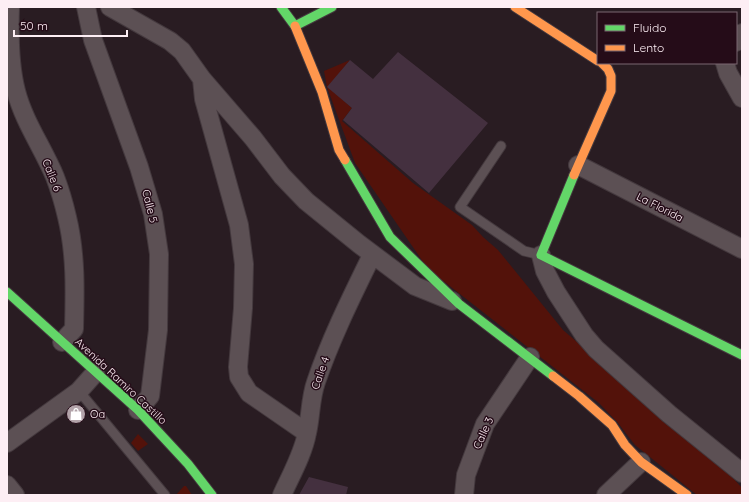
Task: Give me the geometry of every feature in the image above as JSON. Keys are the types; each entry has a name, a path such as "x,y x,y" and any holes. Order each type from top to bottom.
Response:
{"main road":[{"path":"281,7 295,26 322,92 339,150 390,237 459,304 483,324 530,357 579,396 612,425 625,445 640,462 687,495"},
{"path":"295,26 332,7"},
{"path":"515,7 597,59"},
{"path":"603,64 611,73 611,91 578,165 541,255 742,355"},
{"name":"Avenida Ramiro Castillo","path":"7,292 95,373 138,410 188,464 212,495"}],"street":[{"name":"Calle 6","path":"10,7 9,39 16,92 28,123 54,176 67,217 73,246 75,286 74,329 62,342"},
{"name":"Calle 5","path":"86,7 93,40 139,167 153,214 159,254 158,330 150,396 138,410"},
{"path":"110,7 170,41 182,51 202,79 253,138 282,176 306,201 372,254 415,286 459,304"},
{"path":"725,64 728,73 742,98"},
{"path":"202,79 204,99 239,225 242,242 244,264 243,308 238,367 239,377 249,393 307,433"},
{"name":"La Florida","path":"578,165 742,249"},
{"name":"Calle 4","path":"282,495 302,450 307,433 311,402 316,383 336,329 372,254"},
{"path":"541,255 545,271 556,292 584,335 596,349 669,414 742,473"},
{"name":"Calle 3","path":"464,495 466,475 485,424 530,357"},
{"path":"7,444 79,390 95,373"},
{"path":"606,495 640,462"},
{"path":"7,485 15,495"}],"lane":[{"path":"501,146 460,207 524,251 541,255"},
{"path":"79,390 165,495"}],"shaded area":[{"path":"350,60 328,87 352,108 342,121 413,183 472,225 498,250 563,330 722,466 742,488 742,495 697,495 635,445 618,423 599,403 428,269 355,163 327,87 324,71"},
{"path":"138,434 148,444 138,451 131,443"},
{"path":"184,486 186,486 192,495 176,495"}],"building":[{"path":"398,52 488,123 429,193 343,120 352,108 327,87 350,60 373,79"},
{"path":"309,477 348,487 346,495 299,495"}],"traffic: fast":[{"path":"281,7 295,26 332,7"},
{"path":"345,160 390,237 459,304 553,376"},
{"path":"574,175 541,255 742,355"},
{"path":"7,292 138,410 188,464 212,495"}],"traffic: slow":[{"path":"515,7 597,60"},
{"path":"295,26 322,92 339,150 345,160"},
{"path":"574,175 611,91 611,76 608,69 603,64"},
{"path":"553,376 579,396 612,425 625,445 641,462 687,495"}],"place":[{"name":"Oa","path":"76,414"}]}
